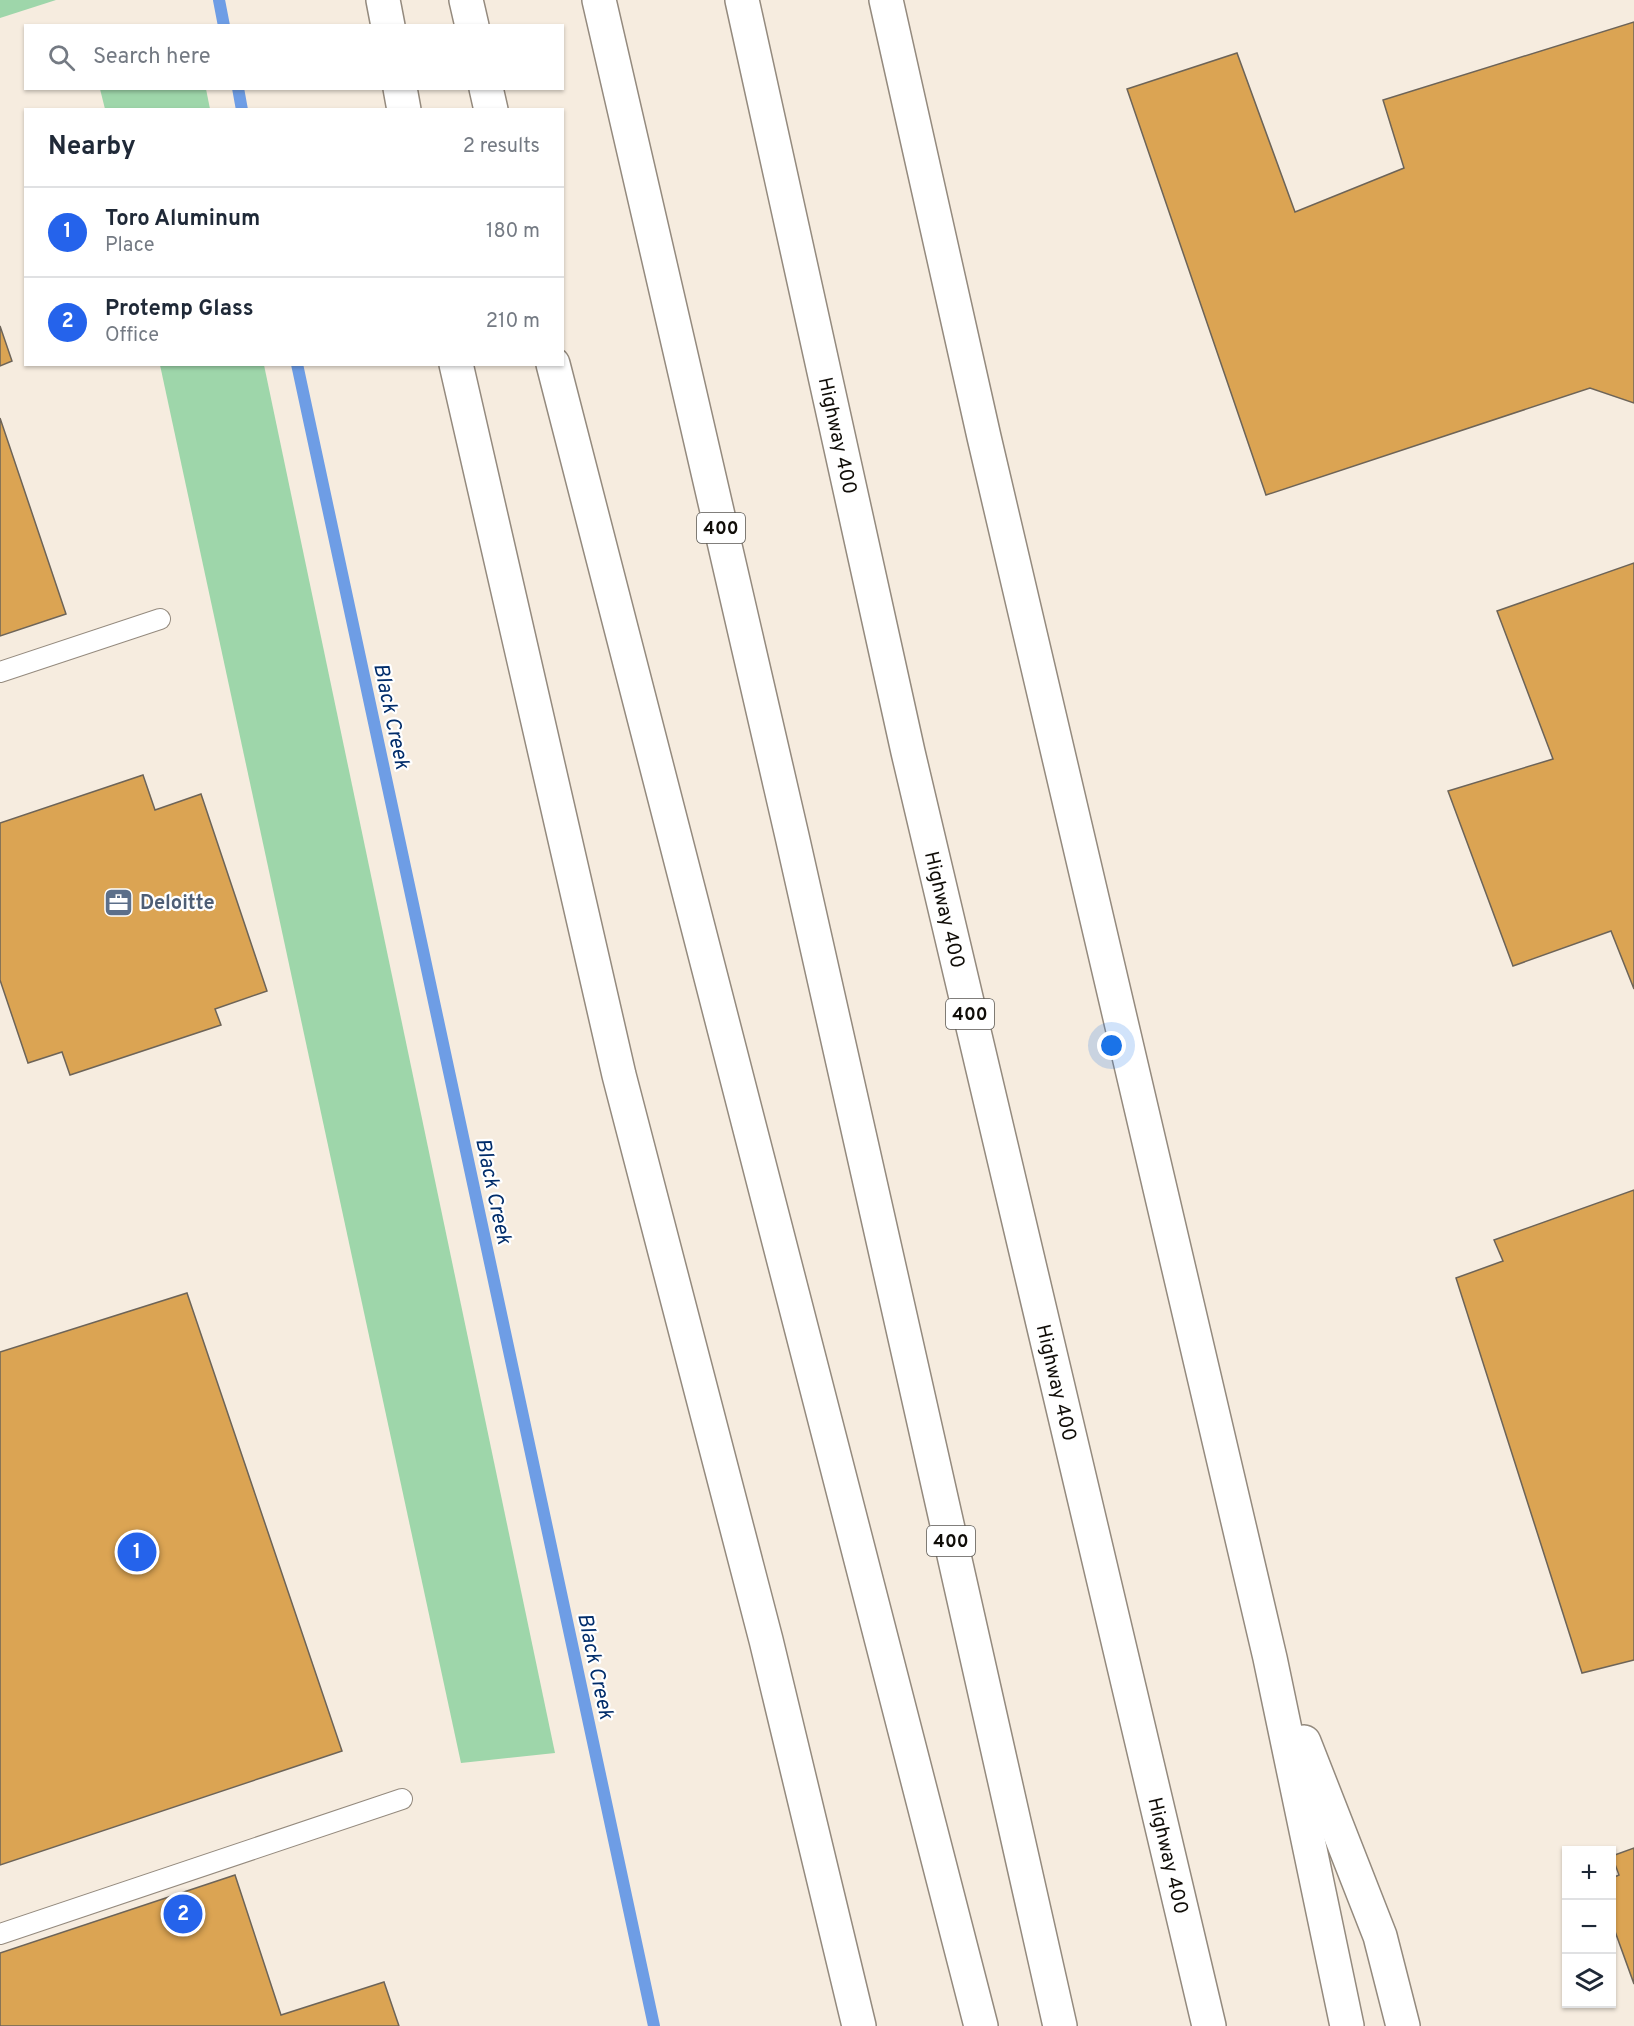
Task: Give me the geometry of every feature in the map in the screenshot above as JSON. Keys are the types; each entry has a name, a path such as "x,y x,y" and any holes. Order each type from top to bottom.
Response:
{"highway":[{"path":"383,0 388,24"},
{"path":"466,0 472,24"},
{"name":"400","path":"599,0 794,848 1060,2026"},
{"name":"Highway 400","path":"742,0 908,752 1209,2026"},
{"path":"885,0 987,448 1270,1658 1347,2026"},
{"path":"400,90 404,108"},
{"path":"486,90 491,108"},
{"path":"456,366 619,1075 766,1640 859,2026"},
{"path":"555,366 981,2026"},
{"path":"1270,1658 1380,1936 1403,2026"}],"lane":[{"path":"0,672 160,619"},
{"path":"0,1934 402,1798"}],"green space":[{"path":"0,0 56,0 0,18"},
{"path":"100,90 206,90 210,108 105,108"},
{"path":"160,366 264,366 555,1753 461,1763"}],"building":[{"path":"1634,22 1634,403 1590,388 1266,495 1127,89 1237,53 1295,212 1404,168 1383,100"},
{"path":"0,326 12,361 0,366"},
{"path":"0,418 66,614 0,636"},
{"path":"1634,563 1634,989 1611,931 1513,966 1448,791 1553,759 1497,611"},
{"name":"Deloitte","path":"143,775 155,810 201,794 267,991 215,1009 221,1025 70,1075 62,1052 28,1063 0,980 0,823"},
{"path":"1634,1190 1634,1660 1582,1673 1456,1278 1503,1261 1494,1240"},
{"path":"187,1293 342,1751 0,1865 0,1352"},
{"path":"1634,1848 1634,1984 1616,1934 1616,1876 1619,1875 1616,1855"},
{"path":"235,1875 281,2015 384,1982 399,2026 0,2026 0,1953"}],"waterway":[{"name":"Black Creek","path":"219,0 224,24"},
{"name":"Black Creek","path":"238,90 242,108"},
{"name":"Black Creek","path":"297,366 654,2026"}],"place":[{"name":"Deloitte","path":"119,902"},
{"name":"Toro Aluminum","path":"137,1552"},
{"name":"Protemp Glass","path":"183,1914"}]}
